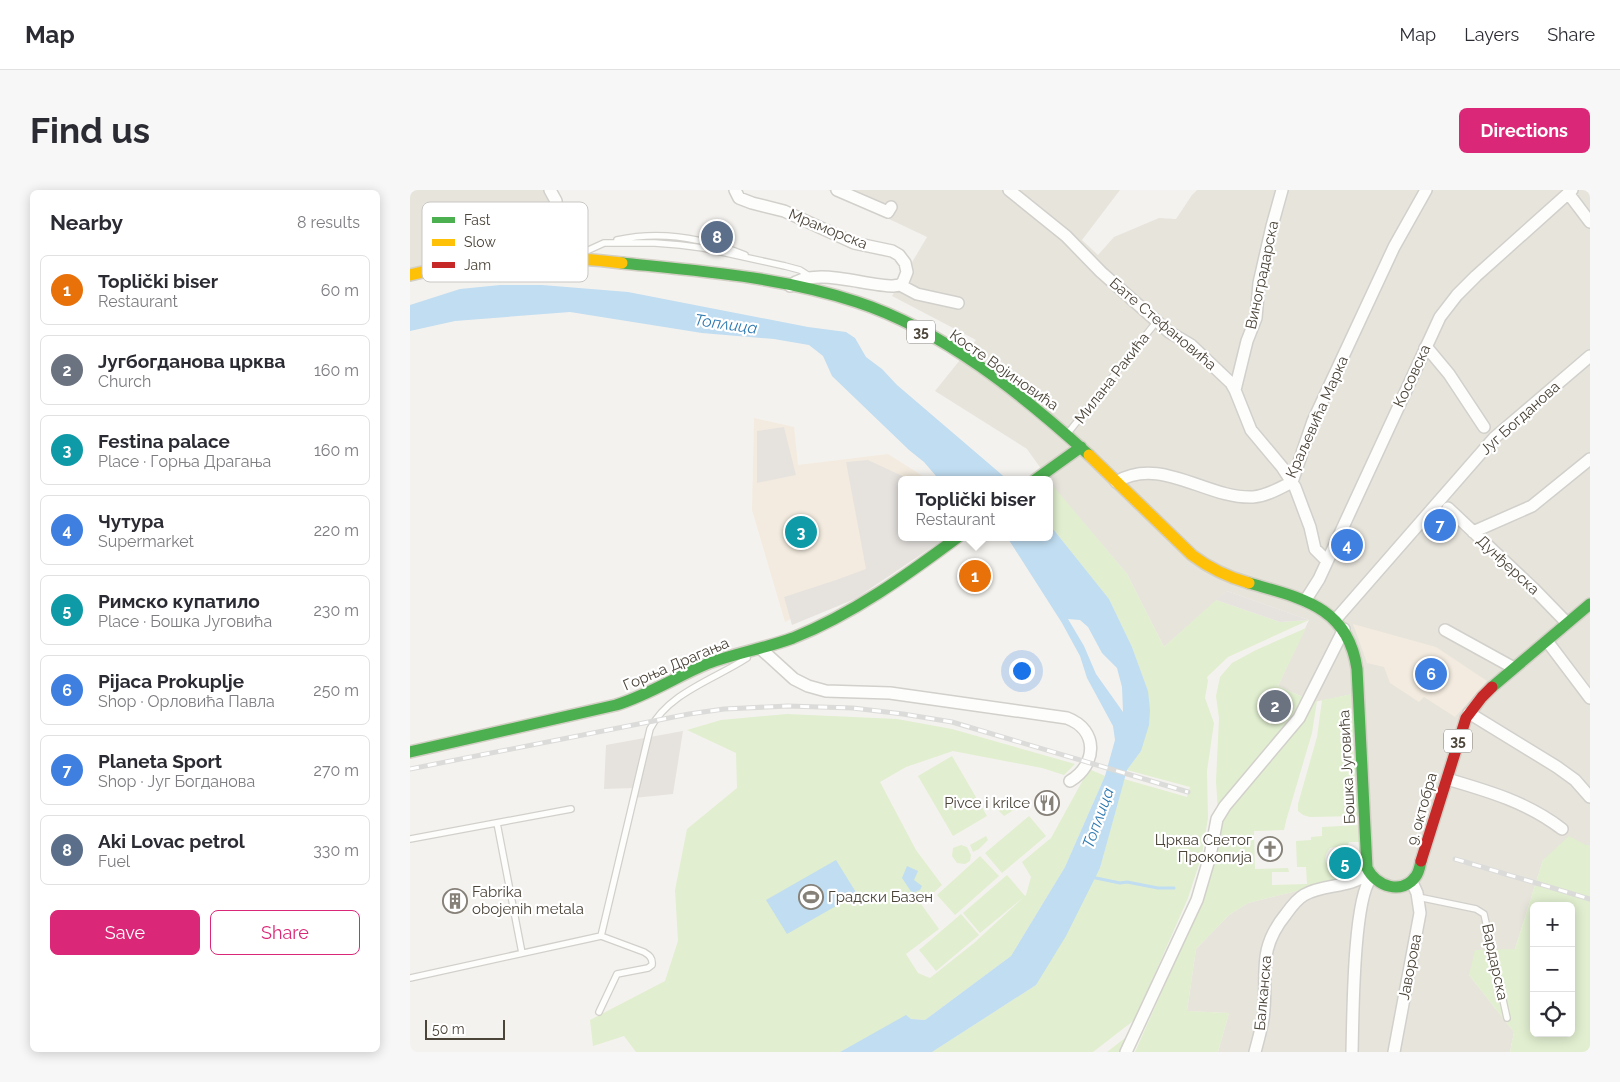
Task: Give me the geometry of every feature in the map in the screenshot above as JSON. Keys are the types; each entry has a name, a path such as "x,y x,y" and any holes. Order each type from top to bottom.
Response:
{"main road":[{"name":"Косте Војиновића","path":"588,259 720,274 790,286 841,297 892,316 959,354 1027,402 1081,447 1184,548 1209,567 1239,581 1305,601 1324,610 1336,619 1344,629"},
{"path":"1040,476 1081,447"},
{"name":"Горња Драгања","path":"410,752 539,724 645,696 724,658 762,649 803,634 837,616 916,568 953,541"},
{"name":"9. октобра","path":"1412,882 1422,863 1460,732 1469,713 1482,697 1514,668 1590,604"},
{"name":"Бошка Југовића","path":"1344,629 1351,642 1358,673 1366,864 1370,875"},
{"path":"1370,875 1384,886 1390,887 1402,886 1412,882"}],"street":[{"path":"550,190 556,202"},
{"name":"Мраморска","path":"735,190 739,198 784,211 854,243 892,251 899,255 908,272 900,285"},
{"path":"837,190 888,212 891,207"},
{"name":"Бате Стефановића","path":"1009,190 1066,236 1101,272 1169,332 1191,345 1236,390 1251,430 1292,482 1299,494 1309,522 1315,549 1326,560"},
{"name":"Виноградарска","path":"1236,390 1247,341 1256,318 1258,283 1282,190"},
{"name":"Краљевића Марка","path":"1116,482 1132,474 1142,472 1161,474 1217,491 1251,497 1272,492 1292,482 1316,414 1394,247 1426,190"},
{"path":"1570,192 1590,222"},
{"name":"Косовска","path":"1305,601 1319,579 1326,560 1440,316 1457,294 1570,192"},
{"path":"790,286 801,279 811,278 885,286 900,285 917,294 958,303"},
{"path":"1425,348 1429,350 1449,374 1484,426"},
{"name":"Југ Богданова","path":"1336,619 1494,438 1590,356"},
{"path":"1473,532 1532,506 1590,459"},
{"name":"Дунђерска","path":"1448,508 1539,593 1567,623"},
{"path":"1126,1052 1198,900 1210,856 1217,819 1225,806 1299,718 1344,629"},
{"path":"1445,630 1514,668"},
{"path":"1547,641 1590,698"},
{"path":"762,649 794,679 808,686 826,691 890,693 1074,720 1085,729 1091,749 1085,768 1070,781"},
{"path":"1469,713 1569,776 1590,797"},
{"path":"1446,779 1496,793 1522,804 1548,817 1562,829"},
{"name":"Балканска","path":"1255,1052 1263,1019 1268,942 1280,922 1294,903 1305,894 1355,882 1370,875"},
{"name":"Бошка Југовића","path":"1352,1052 1355,968 1361,905 1370,875"},
{"name":"Јаворова","path":"1394,1052 1420,913 1418,896 1412,882"}],"lane":[{"path":"588,249 604,243 655,243 703,248 800,270 826,293"},
{"name":"Милана Ракића","path":"1067,435 1157,321"},
{"path":"601,936 648,738 654,720 666,706 679,697 762,649"},
{"path":"410,839 571,809"},
{"path":"497,823 522,954"},
{"name":"Вардарска","path":"1418,896 1476,909 1484,914 1507,1018"},
{"path":"410,978 601,936 650,956 652,965 648,968 617,974 599,1012"}],"shaded area":[{"path":"410,190 556,190 562,202 422,202 422,271 410,273"},
{"path":"828,190 1120,190 1082,240 1098,255 1114,237 1159,218 1176,219 1197,190 1590,190 1590,845 1543,860 1515,949 1469,975 1514,1032 1510,1052 1218,1052 1229,1013 1187,1011 1196,949 1229,915 1248,903 1362,875 1353,694 1314,702 1278,686 1309,620 1227,591 1164,647 1127,574 1053,487 1053,476 1046,476 1027,449 935,391 976,340 892,296 927,237"},
{"path":"754,418 794,427 798,465 888,454 923,476 898,476 898,541 900,541 890,568 785,622 752,510"},
{"path":"784,427 796,475 757,483 757,431"},
{"path":"868,460 902,476 898,476 898,541 941,541 855,599 792,625 784,597 866,569 846,462"},
{"path":"1227,591 1309,620 1280,622 1216,600"},
{"path":"1353,624 1436,647 1487,681 1455,717 1424,697 1419,702 1390,683 1384,667 1367,663"},
{"path":"683,731 673,794 634,798 635,788 604,789 606,745"}],"green space":[{"path":"1053,486 1127,574 1164,647 1216,600 1280,622 1309,620 1228,657 1207,677 1205,698 1214,723 1207,771 1208,818 1202,855 1188,898 1137,1018 1093,1052 932,1052 1036,985 1100,868 1124,779 1187,797 1190,787 1127,770 1141,751 1148,691 1132,647 1109,599 1053,529"},
{"path":"1306,628 1278,686 1307,699 1304,706 1218,812 1216,781 1219,718 1216,696 1220,677 1232,663"},
{"path":"1353,694 1361,816 1310,817 1303,815 1298,811 1298,804 1317,737 1322,700"},
{"path":"1311,701 1317,701 1312,733 1284,830 1254,831 1255,869 1288,868 1289,872 1272,872 1272,885 1307,884 1306,867 1297,867 1296,841 1311,840 1311,837 1322,836 1322,827 1361,825 1361,842 1349,842 1346,850 1336,847 1330,848 1325,858 1328,865 1335,870 1344,873 1346,868 1362,868 1362,875 1248,903 1229,915 1196,949 1187,1011 1229,1013 1218,1052 1135,1052 1203,899 1224,819 1231,806"},
{"path":"787,714 897,719 952,729 1075,764 1064,775 1042,768 953,751 906,767 880,782 916,850 942,885 921,904 939,929 906,954 918,973 930,978 974,943 1026,895 1031,877 1022,862 1051,838 1089,769 1105,776 1065,867 1011,956 925,1020 911,1019 906,1016 840,1052 636,1052 624,1036 593,1046 590,1020 665,981 678,941 675,890 687,829 737,788 736,753 687,730 721,720"},
{"path":"952,756 987,816 953,836 918,776"},
{"path":"1007,798 1013,799 1017,808 1004,816 998,810 997,804"},
{"path":"1029,816 1046,836 1002,873 985,853"},
{"path":"986,836 988,840 973,852 970,845"},
{"path":"1569,836 1586,845 1590,845 1590,1052 1510,1052 1514,1032 1469,975 1475,950 1515,949 1543,860"},
{"path":"961,845 967,847 971,855 970,861 965,864 957,863 952,856 953,848"},
{"path":"980,856 999,876 955,915 937,895"},
{"path":"1007,875 1025,896 980,933 963,913"},
{"path":"961,914 979,935 936,971 919,950"},
{"path":"1134,1031 1123,1052 1107,1052"}],"water":[{"name":"Топлица","path":"500,285 542,285 628,292 808,327 846,332 855,338 866,357 1003,476 936,476 924,462 832,376 823,356 809,345 774,339 702,333 570,312 455,321 410,331 410,305 460,289"},
{"name":"Топлица","path":"1053,529 1109,599 1132,647 1148,691 1149,725 1141,751 1127,770 1100,868 1066,936 1036,985 932,1052 840,1052 906,1015 911,1019 925,1020 1011,956 1065,867 1105,776 1115,740 1113,726 1087,678 1080,656 1062,623 1010,541 1053,541","holes":["1068,619 1080,620 1088,627 1102,653 1117,668 1122,687 1123,712 1096,674 1084,646"]},
{"name":"Градски Базен","path":"836,860 857,894 787,934 766,900"},
{"path":"907,866 918,871 914,880 922,886 920,890 912,893 902,878"}],"waterway":[{"path":"1091,877 1120,883 1127,882 1158,888 1174,888"}],"railway":[{"path":"410,769 689,714 724,709 788,706 853,708 952,722 1188,792"},
{"path":"1455,859 1590,899"}],"traffic: fast":[{"path":"622,263 711,272 800,286 829,293 889,314 920,329 980,366 1064,432 1089,455"},
{"path":"1041,476 1081,447"},
{"path":"410,752 616,705 640,696 709,663 793,638 858,606 952,541"},
{"path":"1249,583 1303,600 1319,608 1344,631 1352,648 1357,669 1367,868 1376,880 1383,884 1397,887 1404,886 1416,876 1421,861"},
{"path":"1492,687 1590,604"}],"traffic: slow":[{"path":"588,260 622,263"},
{"path":"410,275 422,272"},
{"path":"1089,455 1192,555 1219,572 1249,583"}],"traffic: jam":[{"path":"1421,861 1466,718 1492,687"}],"place":[{"name":"Aki Lovac petrol","path":"717,237"},
{"name":"Planeta Sport","path":"1440,525"},
{"name":"Festina palace","path":"801,532"},
{"name":"Чутура","path":"1347,545"},
{"name":"Toplički biser","path":"975,576"},
{"name":"Pijaca Prokuplje","path":"1431,674"},
{"name":"Југбогданова црква","path":"1275,706"},
{"name":"Pivce i krilce","path":"1047,803"},
{"name":"Црква Светог Прокопија","path":"1270,849"},
{"name":"Римско купатило","path":"1345,863"},
{"name":"Градски Базен","path":"811,897"},
{"name":"Fabrika obojenih metala","path":"455,901"}]}
